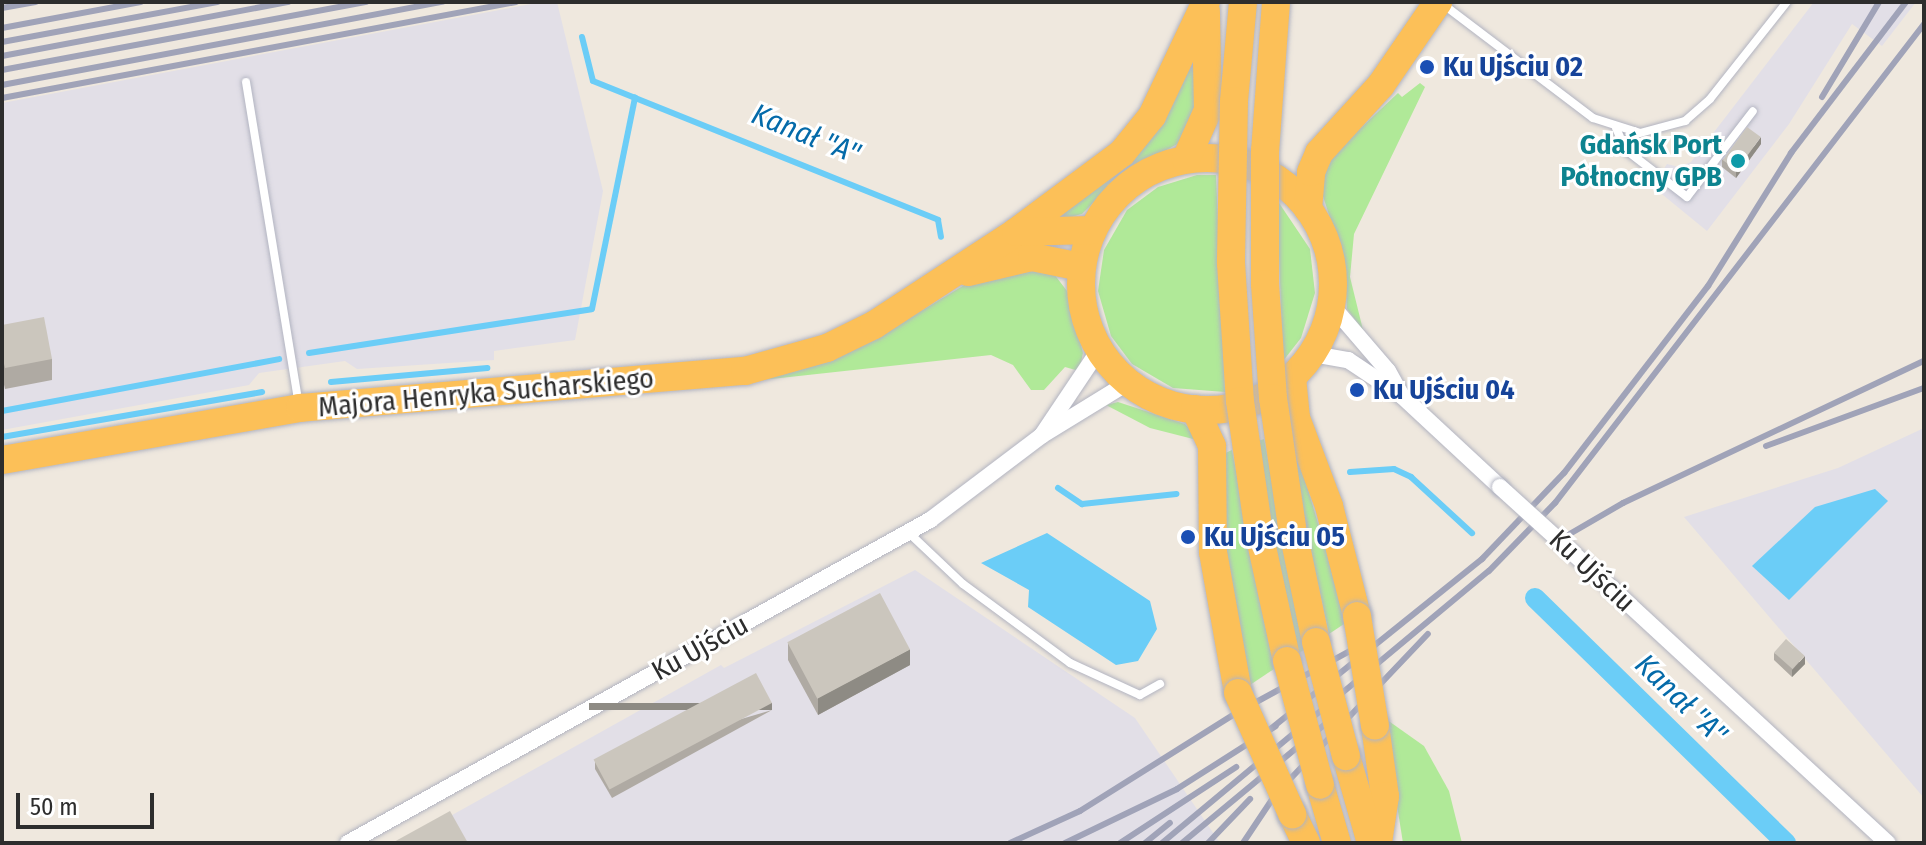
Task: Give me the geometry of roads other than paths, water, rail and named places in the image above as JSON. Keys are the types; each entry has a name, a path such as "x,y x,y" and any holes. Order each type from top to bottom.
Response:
{"highway":[{"path":"1186,159 1208,110 1206,2"},
{"name":"Majora Henryka Sucharskiego","path":"2,460 300,408 745,371 827,348 952,277 1122,153 1152,116 1206,2"},
{"path":"1243,2 1234,101 1231,263 1240,401 1259,533 1287,661 1337,843"},
{"path":"1276,2 1265,151 1265,284 1273,398 1292,527 1316,642 1371,843"},
{"path":"1308,209 1311,172 1319,153 1381,85 1439,2"},
{"path":"1186,159 1253,166 1283,183 1308,209 1330,260 1333,307 1313,354 1292,377 1253,401 1195,409 1164,402 1127,383 1099,350 1084,313 1081,267 1092,230 1121,193 1142,176 1186,159"},
{"path":"1016,232 1092,230"},
{"name":"Majora Henryka Sucharskiego","path":"952,277 1032,257 1081,267"},
{"path":"1292,377 1296,418 1329,506 1357,616 1385,796 1378,843"},
{"path":"1195,409 1212,446 1213,552 1238,693 1306,843"}],"street":[{"name":"Ku Ujściu","path":"1333,307 1388,371 1402,396"},
{"name":"Ku Ujściu","path":"1041,436 1099,350"},
{"name":"Ku Ujściu","path":"1313,354 1348,360 1402,396 1888,843"},
{"name":"Ku Ujściu","path":"348,843 909,533 965,498 1041,436 1127,383"}],"lane":[{"path":"1439,2 1570,103 1616,128 1660,132 1685,121 1710,99 1787,2"},
{"path":"246,82 300,408"},
{"path":"1616,128 1626,150 1687,197 1753,111"},
{"path":"909,533 963,584 1070,663 1140,695 1160,684"}],"water":[{"path":"1875,489 1888,501 1789,600 1752,566 1815,507"},
{"path":"1047,533 1150,601 1157,629 1138,661 1116,665 1028,607 1029,590 981,563"}],"waterway":[{"name":"Kanał \"A\"","path":"582,37 593,81 938,220 941,237"},
{"path":"309,353 592,309 635,97"},
{"path":"2,411 279,359"},
{"path":"331,382 487,368"},
{"path":"2,437 262,392"},
{"name":"Kanał \"A\"","path":"1350,472 1394,469 1411,477 1472,533"},
{"name":"Kanał \"A\"","path":"1058,488 1082,504 1176,494"},
{"name":"Kanał \"A\"","path":"1535,598 1786,843"}],"railway":[{"path":"2,8 35,2"},
{"path":"2,28 141,2"},
{"path":"2,42 217,2"},
{"path":"2,56 289,2"},
{"path":"2,70 367,2"},
{"path":"2,85 443,2"},
{"path":"2,98 516,2"},
{"path":"1822,97 1879,2"},
{"path":"1268,731 1482,559 1564,473 1708,286 1791,153 1906,2"},
{"path":"1162,843 1489,571 1555,503 1924,24"},
{"path":"1561,539 1623,503 1924,361"},
{"path":"1766,446 1924,388"},
{"path":"1243,843 1275,795 1428,634"},
{"path":"1010,843 1080,811 1238,712 1368,641"},
{"path":"1182,843 1342,710"},
{"path":"1065,843 1177,789 1276,726"},
{"path":"1120,843 1236,767"},
{"path":"1208,843 1250,799"},
{"path":"1145,843 1170,823"}],"place":[{"name":"Ku Ujściu 02","path":"1427,67"},
{"name":"Gdańsk Port Północny GPB","path":"1738,161"},
{"name":"Ku Ujściu 04","path":"1357,390"},
{"name":"Ku Ujściu 05","path":"1188,537"}]}
